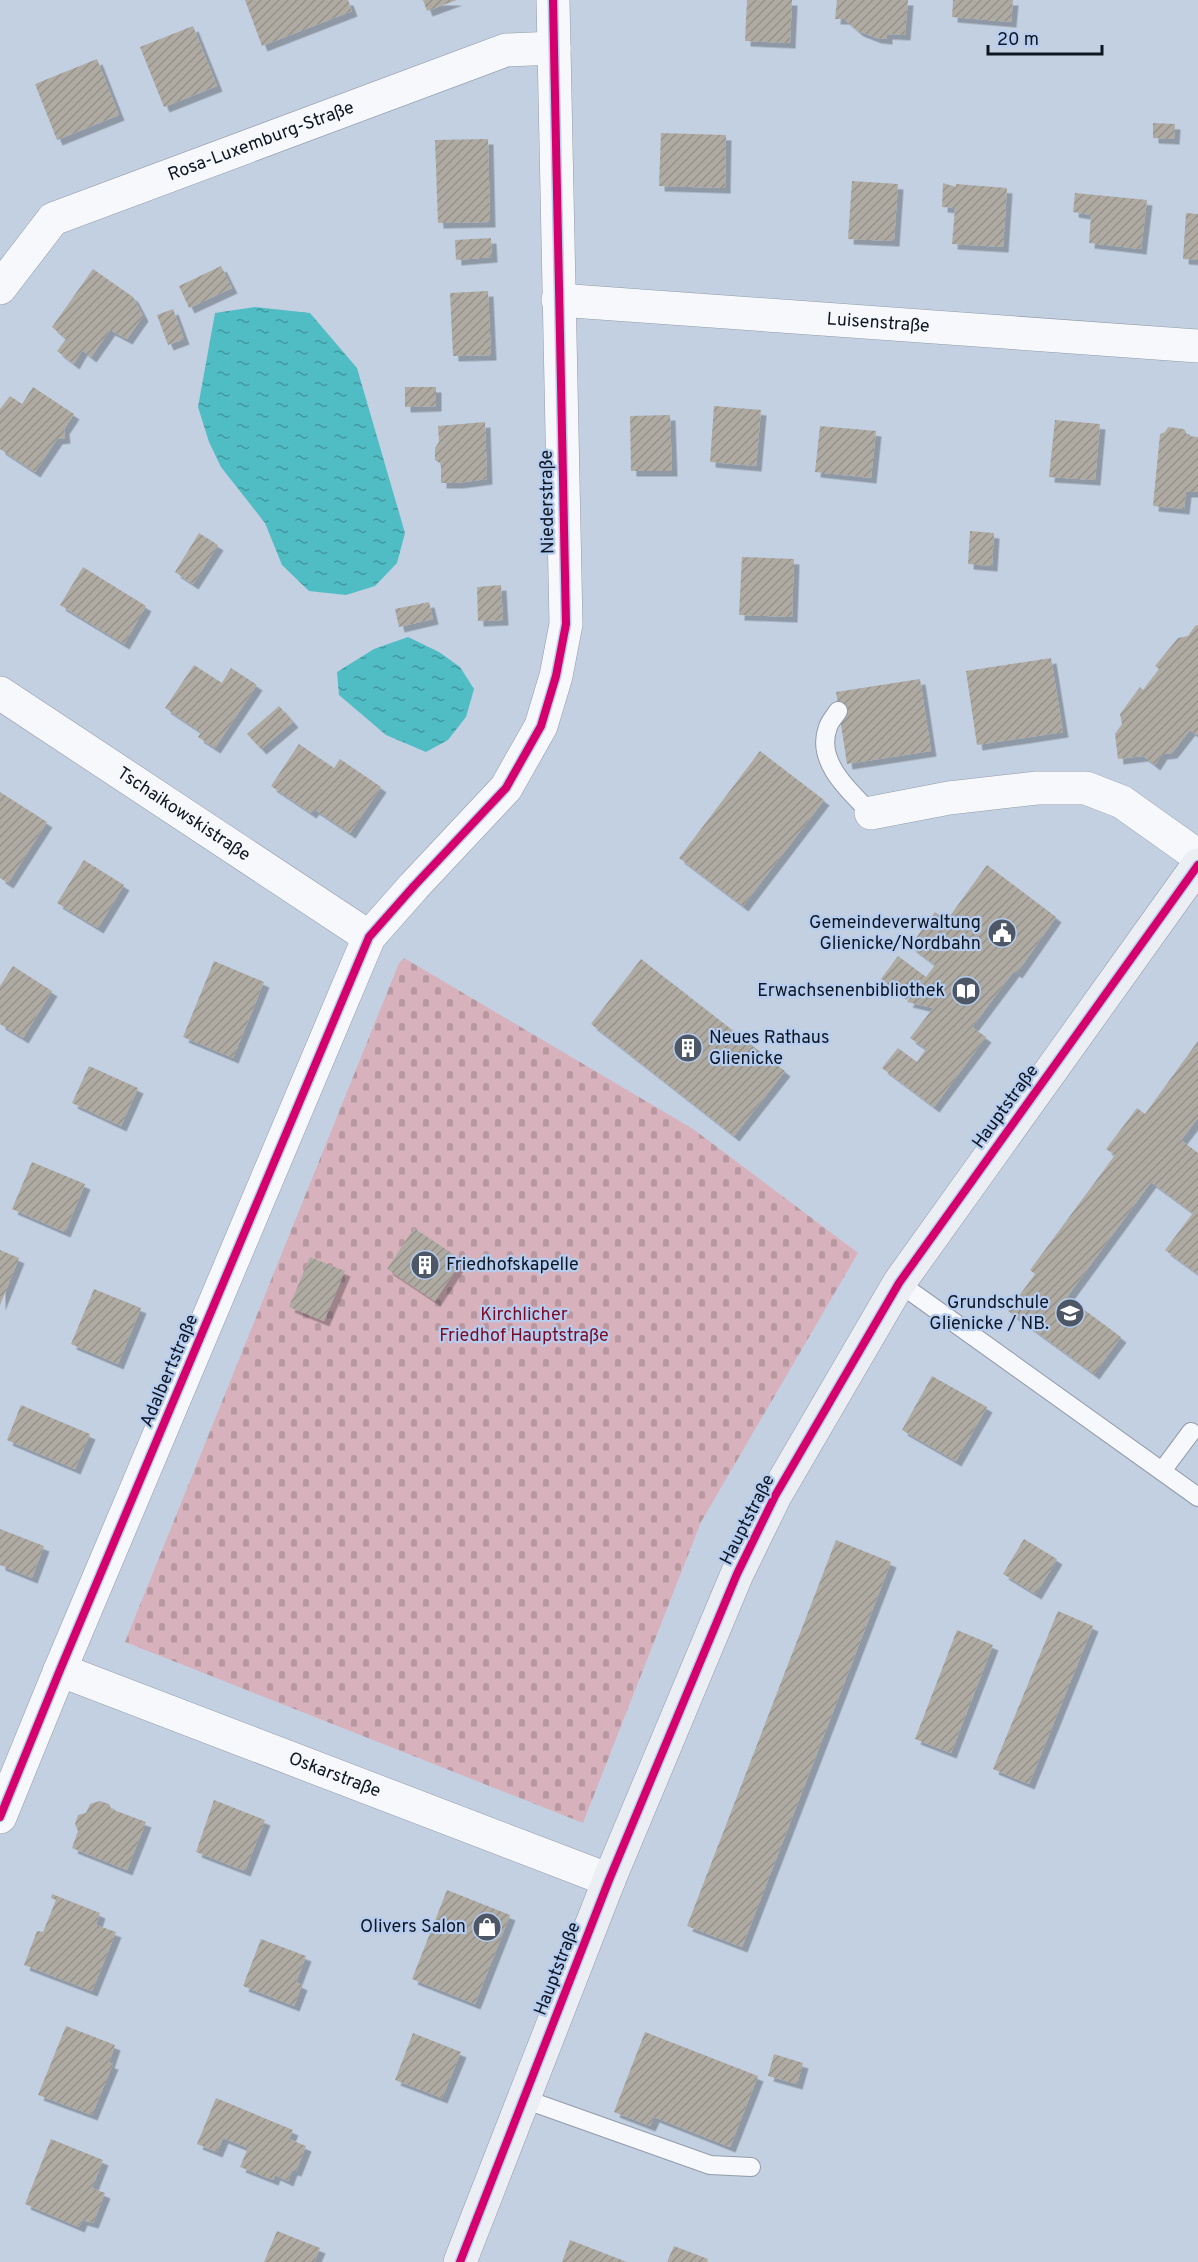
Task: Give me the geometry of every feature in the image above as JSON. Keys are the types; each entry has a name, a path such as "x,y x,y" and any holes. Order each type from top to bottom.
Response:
{"street":[{"name":"Niederstraße","path":"369,937 506,788 541,726 556,676 566,624 554,0"},
{"name":"Rosa-Luxemburg-Straße","path":"0,288 53,219 506,50 554,48"},
{"name":"Luisenstraße","path":"558,300 1198,346"},
{"name":"Tschaikowskistraße","path":"0,693 369,937"},
{"path":"872,813 949,798 1036,788 1086,788 1122,802 1198,856"},
{"name":"Hauptstraße","path":"460,2262 609,1881 737,1574 775,1496 899,1283 1198,865"},
{"name":"Adalbertstraße","path":"0,1817 369,937"},
{"name":"Oskarstraße","path":"60,1670 609,1881"}],"lane":[{"path":"838,711 828,726 825,747 831,767 850,793 872,813"},
{"path":"899,1283 1198,1497"},
{"path":"1162,1472 1191,1432"},
{"path":"524,2099 710,2165 751,2167"}],"green space":[{"name":"Kirchlicher Friedhof Hauptstraße","path":"404,958 693,1129 858,1253 701,1522 583,1823 125,1642 399,963"}],"water":[{"path":"255,307 310,313 357,368 405,533 397,563 375,586 346,595 309,591 282,565 265,523 221,467 209,442 198,407 215,313"},
{"path":"408,637 439,652 460,667 474,689 466,717 448,740 426,752 386,735 339,695 337,672 374,649"}],"building":[{"path":"245,0 348,0 352,11 262,46"},
{"path":"423,0 457,0 427,11"},
{"path":"747,0 792,0 790,43 745,41"},
{"path":"837,0 908,0 905,35 887,34 887,39 876,38 858,31 844,19 835,19"},
{"path":"953,0 1013,0 1011,22 952,17"},
{"path":"193,26 217,86 164,107 140,47"},
{"path":"97,59 119,115 57,140 35,84"},
{"path":"1153,123 1175,124 1174,139 1153,138"},
{"path":"661,133 726,135 725,188 659,186"},
{"path":"488,139 490,222 438,223 435,140"},
{"path":"852,181 898,184 894,241 848,239"},
{"path":"943,183 956,187 956,184 1007,188 1003,247 952,244 955,208 942,207"},
{"path":"1075,193 1147,200 1141,249 1089,243 1091,215 1073,212"},
{"path":"1186,213 1198,214 1198,260 1183,259"},
{"path":"491,238 492,257 456,260 455,240"},
{"path":"221,266 232,288 189,308 179,286"},
{"path":"93,269 133,297 143,316 127,339 110,330 91,357 82,350 74,364 57,351 66,339 52,327"},
{"path":"488,291 491,355 453,356 450,293"},
{"path":"173,309 184,339 168,345 157,315"},
{"path":"33,387 74,414 64,429 65,438 57,439 35,472 0,449 0,409 10,396 22,404"},
{"path":"405,387 436,387 436,406 405,407"},
{"path":"714,406 761,410 756,466 710,462"},
{"path":"670,415 672,471 631,471 630,416"},
{"path":"1055,420 1100,424 1095,480 1049,477"},
{"path":"485,422 487,479 441,483 441,464 435,460 435,448 439,442 438,426"},
{"path":"820,426 876,431 871,478 815,472"},
{"path":"1168,427 1184,429 1188,436 1198,437 1198,492 1186,492 1184,509 1153,506 1160,434"},
{"path":"970,531 994,533 992,566 968,564"},
{"path":"199,533 218,545 193,584 175,572"},
{"path":"742,557 794,559 792,617 739,615"},
{"path":"83,567 146,606 124,644 60,605"},
{"path":"501,585 503,620 478,621 477,587"},
{"path":"429,602 433,619 399,627 395,609"},
{"path":"1198,625 1198,734 1190,730 1172,753 1162,754 1155,765 1143,756 1118,759 1115,734 1122,724 1120,714 1140,687 1143,690 1159,669 1155,666 1178,638 1188,636"},
{"path":"1051,658 1063,732 977,745 966,671"},
{"path":"194,665 222,683 231,668 257,685 215,748 198,737 201,732 165,708"},
{"path":"920,679 931,751 847,764 836,692"},
{"path":"279,706 293,722 261,749 247,734"},
{"path":"299,744 334,768 340,759 381,787 350,833 314,809 311,813 271,786"},
{"path":"760,751 824,800 743,906 679,858"},
{"path":"0,792 47,822 8,883 0,878"},
{"path":"84,860 124,885 98,928 57,903"},
{"path":"987,865 1056,917 1017,973 1014,971 972,1027 986,1037 934,1107 882,1068 898,1048 917,1062 926,1049 910,1038 933,1008 907,1002 912,995 905,990 901,994 881,979 898,956 926,977 935,965 910,946 935,912 947,920"},
{"name":"Neues Rathaus Glienicke","path":"641,959 785,1071 734,1136 591,1024"},
{"path":"214,961 264,982 233,1058 183,1037"},
{"path":"13,966 52,991 23,1038 0,1024 0,986"},
{"path":"1198,1041 1198,1118 1181,1140 1198,1153 1198,1274 1165,1250 1193,1213 1151,1182 1067,1297 1121,1337 1094,1374 1008,1311 1035,1274 1030,1270 1115,1155 1106,1149 1137,1108 1145,1114"},
{"path":"89,1066 138,1088 121,1126 72,1103"},
{"path":"32,1162 85,1184 65,1232 12,1209"},
{"name":"Friedhofskapelle","path":"414,1228 462,1260 435,1301 387,1269"},
{"path":"0,1250 19,1258 0,1305"},
{"path":"310,1257 345,1271 324,1321 289,1307"},
{"path":"94,1289 141,1308 118,1364 71,1344"},
{"path":"932,1376 987,1407 956,1461 902,1430"},
{"path":"21,1405 90,1434 75,1469 7,1440"},
{"path":"0,1529 44,1546 32,1578 0,1565"},
{"path":"1024,1539 1057,1559 1036,1594 1003,1574"},
{"path":"836,1540 891,1562 742,1947 687,1926"},
{"path":"1058,1611 1093,1626 1029,1784 993,1769"},
{"path":"957,1630 993,1645 951,1753 915,1739"},
{"path":"214,1800 265,1820 245,1871 196,1852"},
{"path":"100,1801 109,1804 111,1809 146,1822 127,1870 72,1848 78,1831 75,1824 78,1815 86,1813 90,1804"},
{"path":"447,1890 510,1915 475,2004 412,1979"},
{"path":"52,1894 100,1913 96,1925 116,1932 92,1991 24,1965 37,1931 43,1932 56,1900 51,1898"},
{"path":"261,1939 306,1956 296,1982 302,1985 294,2006 243,1986"},
{"path":"66,2026 115,2045 109,2063 113,2064 92,2115 38,2095"},
{"path":"645,2032 758,2076 730,2147 654,2117 650,2126 614,2112"},
{"path":"413,2033 461,2052 442,2098 395,2080"},
{"path":"774,2054 803,2063 797,2084 768,2076"},
{"path":"216,2098 293,2130 289,2139 306,2146 296,2171 292,2170 288,2181 275,2175 273,2180 240,2167 248,2148 223,2138 217,2152 197,2144"},
{"path":"51,2139 103,2160 92,2188 105,2193 93,2223 82,2220 79,2227 25,2204"},
{"path":"277,2231 320,2248 314,2262 264,2262"},
{"path":"570,2240 627,2262 562,2262"},
{"path":"674,2246 708,2259 707,2262 667,2262"}],"cycle path":[{"path":"0,1817 369,937 506,788 541,726 556,676 566,624 553,0"},
{"path":"460,2262 609,1880 737,1574 775,1496 899,1283 1198,865"}],"place":[{"name":"Gemeindeverwaltung Glienicke/Nordbahn","path":"1002,933"},
{"name":"Erwachsenenbibliothek","path":"966,991"},
{"name":"Neues Rathaus Glienicke","path":"688,1048"},
{"name":"Friedhofskapelle","path":"425,1265"},
{"name":"Grundschule Glienicke / NB.","path":"1070,1313"},
{"name":"Olivers Salon","path":"487,1927"}]}
